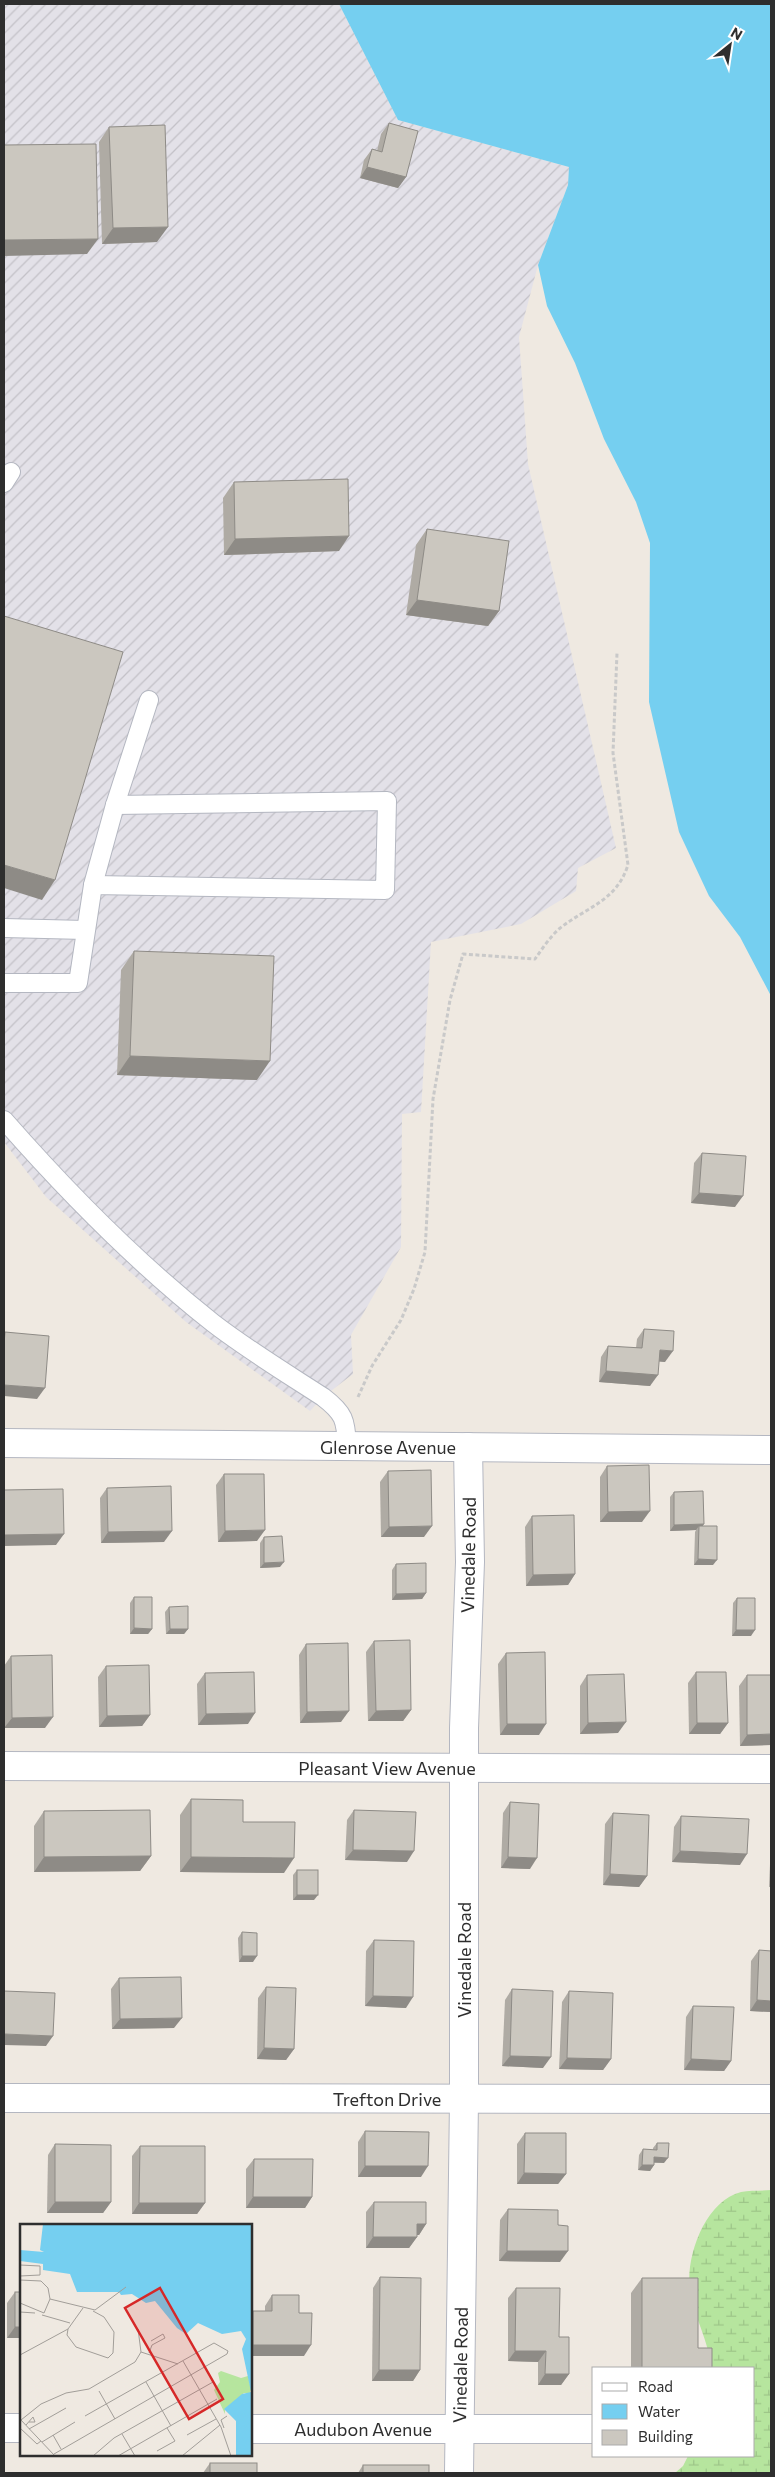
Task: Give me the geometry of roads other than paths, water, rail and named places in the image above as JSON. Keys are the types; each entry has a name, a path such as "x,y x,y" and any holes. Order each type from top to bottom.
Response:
{"street":[{"name":"Glenrose Avenue","path":"4,1443 771,1450"},
{"name":"Vinedale Road","path":"460,2473 464,2100 463,1768 470,1562 468,1447"},
{"name":"Pleasant View Avenue","path":"4,1766 771,1769"},
{"name":"Trefton Drive","path":"4,2098 771,2099"},
{"path":"4,2428 20,2428"},
{"name":"Audubon Avenue","path":"252,2429 592,2429"}],"lane":[{"path":"4,982 78,983 93,885 149,700"},
{"path":"93,885 385,890 387,801 116,805"},
{"path":"4,928 85,930"},
{"path":"4,1120 83,1205 167,1285 222,1329 331,1404 346,1424 347,1446"}],"water":[{"path":"339,4 771,4 771,996 740,937 709,896 679,832 649,702 650,543 636,502 604,439 575,363 547,306 538,265 568,185 569,167 398,120"}]}
